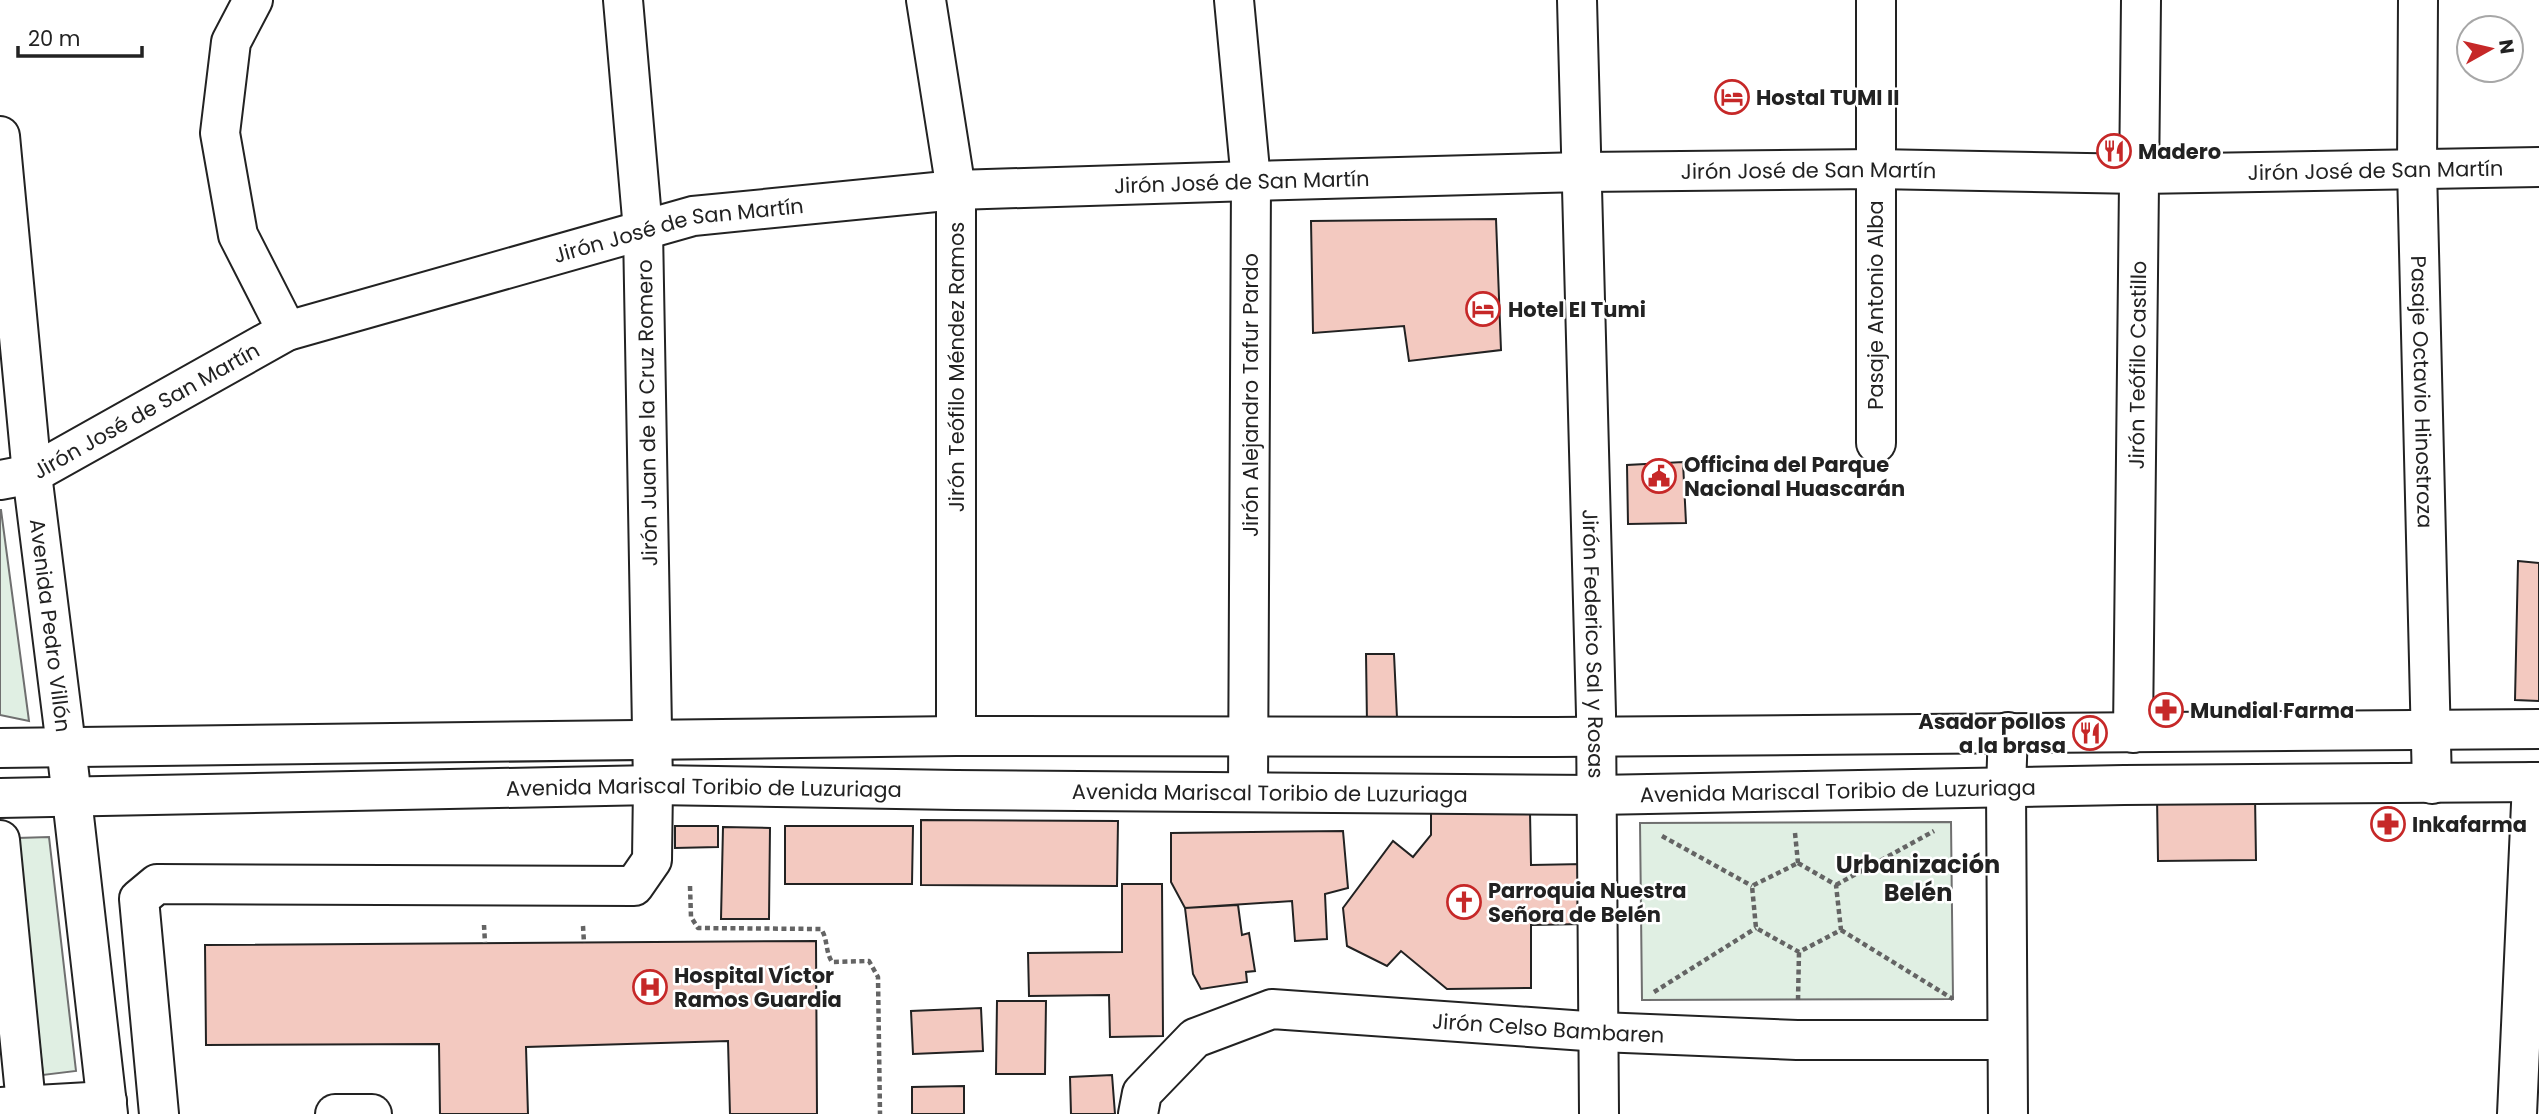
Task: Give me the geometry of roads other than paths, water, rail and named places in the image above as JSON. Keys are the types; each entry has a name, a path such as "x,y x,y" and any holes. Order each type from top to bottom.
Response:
{"street":[{"path":"253,0 231,42 220,133 239,236 287,331"},
{"name":"Jirón Juan de la Cruz Romero","path":"159,1114 139,899 157,884 634,886 652,860 643,230 623,0"},
{"name":"Jirón Teófilo Méndez Ramos","path":"926,0 956,191 956,736"},
{"name":"Jirón Alejandro Tafur Pardo","path":"1234,0 1251,181 1248,792"},
{"name":"Jirón Federico Sal y Rosas","path":"1577,0 1596,736 1599,1114"},
{"name":"Pasaje Antonio Alba","path":"1876,0 1876,443"},
{"name":"Jirón Teófilo Castillo","path":"2133,733 2141,0"},
{"name":"Pasaje Octavio Hinostroza","path":"2418,0 2417,169 2432,784"},
{"name":"Avenida Pedro Villón","path":"0,136 16,477 66,746 107,1107"},
{"name":"Jirón José de San Martín","path":"16,477 287,331 693,216 956,191 1583,172 1875,169 2140,174 2539,167"},
{"path":"0,748 956,736 1596,736 2539,729"},
{"path":"2008,732 2008,1114"},
{"path":"2517,1114 2536,782"},
{"name":"Avenida Mariscal Toribio de Luzuriaga","path":"0,798 653,785 1596,795 2006,787 2536,782"},
{"path":"0,840 18,1109 107,1107"},
{"name":"Jirón Celso Bambaren","path":"1139,1114 1142,1093 1195,1038 1272,1009 1600,1032 1797,1040 2006,1040"},
{"path":"335,1114 372,1114"}],"place":[{"name":"Hostal TUMI II","path":"1732,97"},
{"name":"Madero","path":"2114,151"},
{"name":"Hotel El Tumi","path":"1483,309"},
{"name":"Officina del Parque Nacional Huascarán","path":"1659,476"},
{"name":"Mundial Farma","path":"2166,710"},
{"name":"Asador pollos a la brasa","path":"2090,733"},
{"name":"Inkafarma","path":"2388,824"},
{"name":"Parroquia Nuestra Señora de Belén","path":"1464,902"},
{"name":"Hospital Víctor Ramos Guardia","path":"650,987"}],"district":[{"name":"Urbanización Belén","path":"1918,878"}]}
